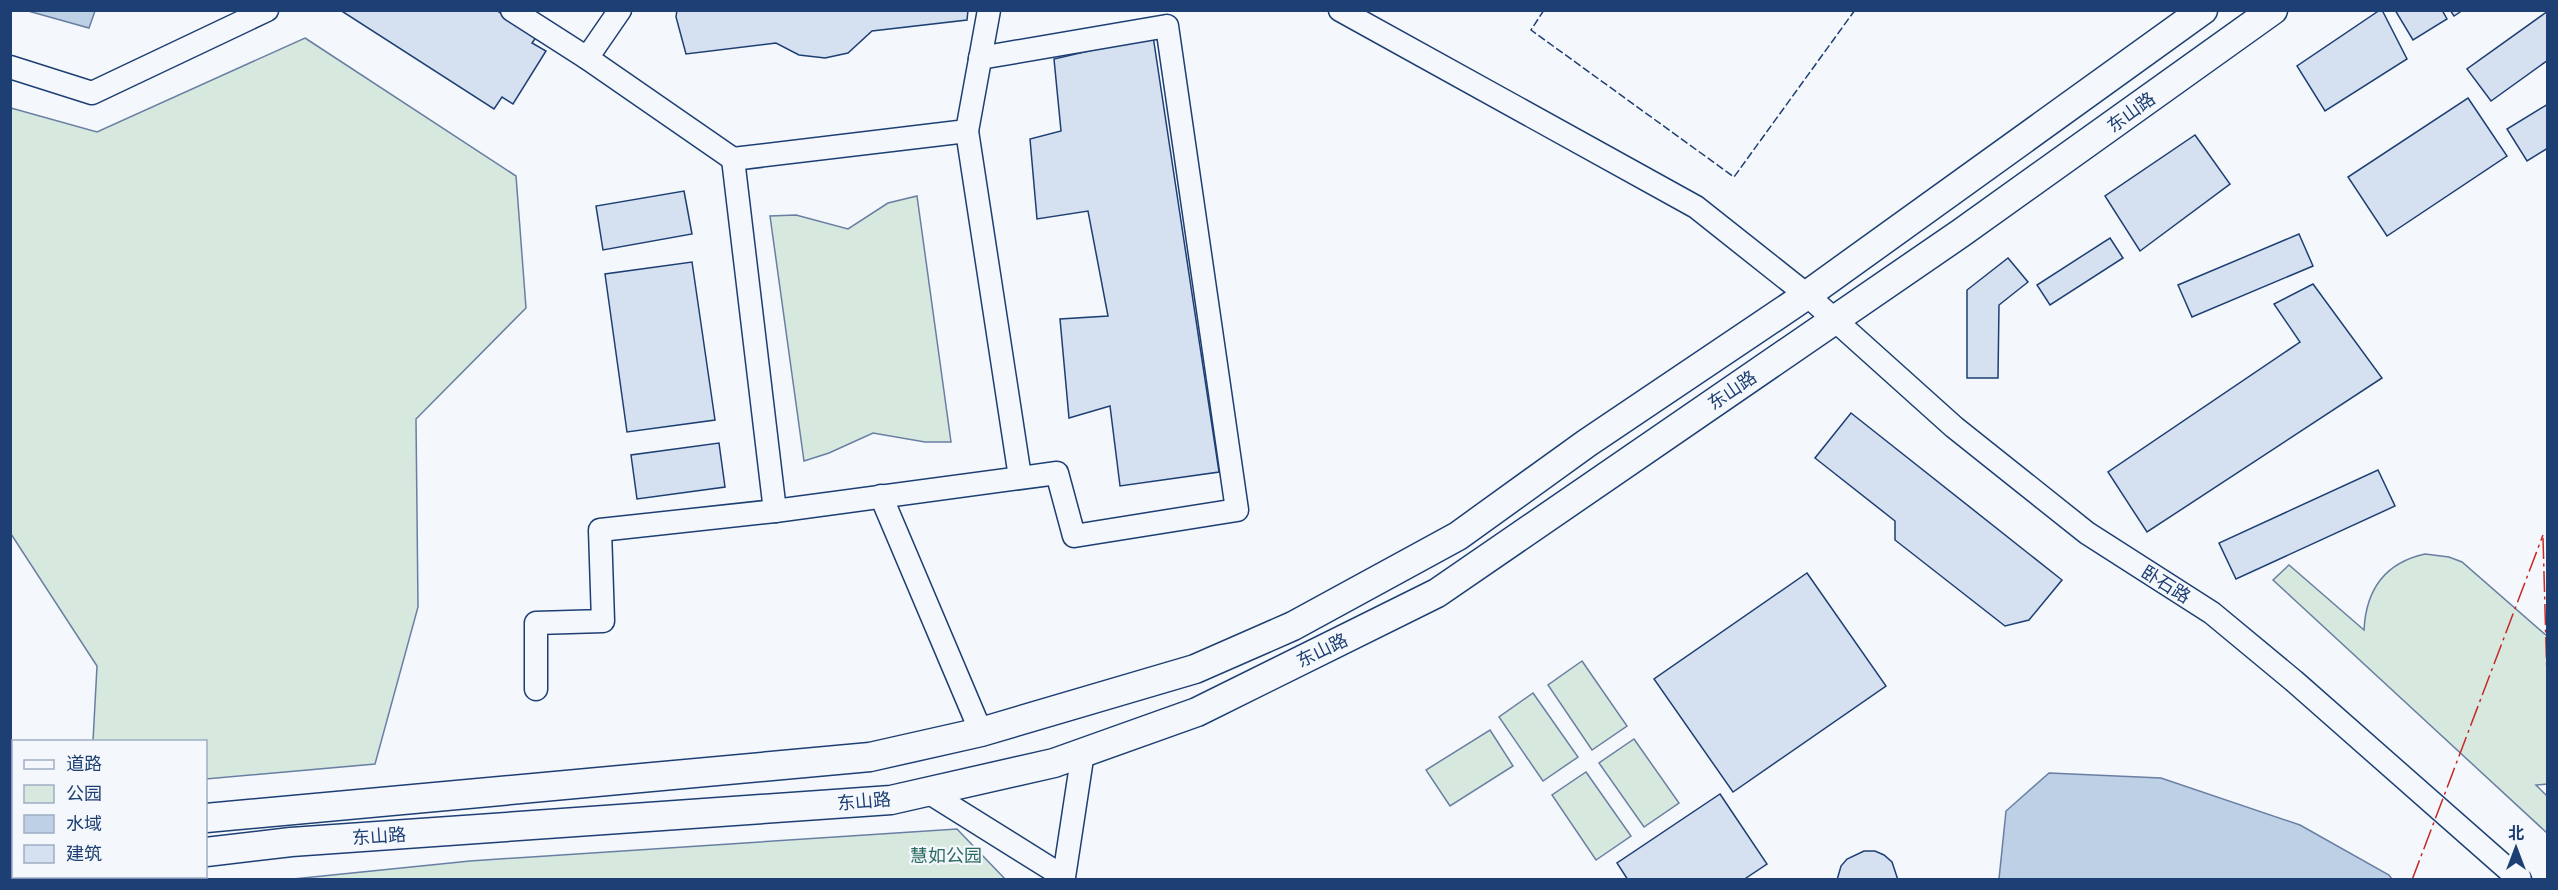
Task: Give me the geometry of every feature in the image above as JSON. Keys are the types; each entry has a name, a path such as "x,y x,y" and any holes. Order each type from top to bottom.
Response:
{"main road":[{"name":"东山路","path":"207,818 870,757 981,732 1195,669 1293,626 1458,536 1587,443 1807,295 2203,10"},
{"name":"东山路","path":"207,852 291,842 891,800 1054,762 1197,712 1437,592 1961,233 2273,10"}],"street":[{"path":"10,68 92,93 267,10"},
{"path":"512,10 587,58 733,159 967,131"},
{"path":"587,58 620,10"},
{"path":"989,10 967,131 1020,477"},
{"name":"卧石路","path":"1340,10 1696,207 1807,295 1954,427 2087,533 2212,613 2294,681 2520,879"},
{"path":"536,689 536,623 603,621 600,530 775,511 1057,473 1074,536 1237,510 1167,26 980,58"},
{"path":"733,159 775,511"},
{"path":"881,496 981,732"},
{"path":"928,792 1065,878 1083,752"}],"green space":[{"path":"305,38 516,176 526,308 416,419 418,607 375,764 207,779 207,740 93,740 97,666 11,534 11,108 97,132"},
{"path":"917,196 951,442 925,442 873,433 829,453 804,461 770,216 796,215 848,229 888,203"},
{"path":"2425,554 2449,557 2462,562 2547,636 2547,784 2536,785 2547,796 2547,833 2273,580 2289,565 2364,630 2369,603 2380,580 2398,564"},
{"path":"1582,661 1627,726 1592,750 1548,685"},
{"path":"1533,693 1578,757 1543,781 1499,717"},
{"path":"1490,730 1513,766 1450,806 1426,770"},
{"path":"1634,739 1679,803 1644,827 1599,763"},
{"path":"1586,772 1631,836 1596,860 1552,795"},
{"name":"慧如公园","path":"957,829 1005,879 293,879 470,861"}],"water":[{"path":"28,11 95,11 89,28"},
{"path":"2049,773 2161,778 2300,825 2389,875 2392,879 1999,879 2006,811"}],"building":[{"path":"340,10 496,10 537,36 532,43 546,51 513,104 502,97 494,109"},
{"path":"677,10 968,10 967,20 872,31 848,53 825,58 799,55 776,43 686,54 676,17"},
{"path":"2380,10 2407,59 2325,111 2297,66"},
{"path":"2395,10 2442,10 2447,19 2413,40"},
{"path":"2450,10 2463,10 2454,16"},
{"path":"2548,11 2548,60 2491,101 2467,69"},
{"path":"1153,36 1219,472 1120,486 1110,406 1069,418 1060,319 1108,316 1088,211 1037,219 1030,139 1061,131 1054,59"},
{"path":"2468,98 2507,156 2387,236 2348,177"},
{"path":"2548,104 2548,148 2527,161 2507,129"},
{"path":"2195,135 2230,184 2140,251 2105,196"},
{"path":"684,191 692,234 603,250 596,206"},
{"path":"2299,234 2313,266 2192,317 2178,285"},
{"path":"2110,238 2123,258 2050,305 2037,285"},
{"path":"2008,258 2028,282 1999,305 1998,378 1967,378 1967,290"},
{"path":"692,262 715,420 627,432 605,274"},
{"path":"2313,284 2382,378 2147,532 2108,472 2300,342 2274,304"},
{"path":"1851,413 2062,580 2029,620 2005,626 1895,540 1895,521 1815,458"},
{"path":"719,443 725,487 637,499 631,455"},
{"path":"2378,470 2395,506 2236,579 2219,543"},
{"path":"1807,573 1886,686 1733,792 1654,679"},
{"path":"1720,794 1767,864 1743,880 1628,880 1617,863"},
{"path":"1864,851 1875,851 1884,855 1892,862 1898,880 1837,880 1841,866 1847,859"}],"fence":[{"path":"1544,10 1531,30 1734,177 1855,10"}],"power":[{"path":"2412,880 2543,535"},
{"path":"2543,538 2548,714"}]}
